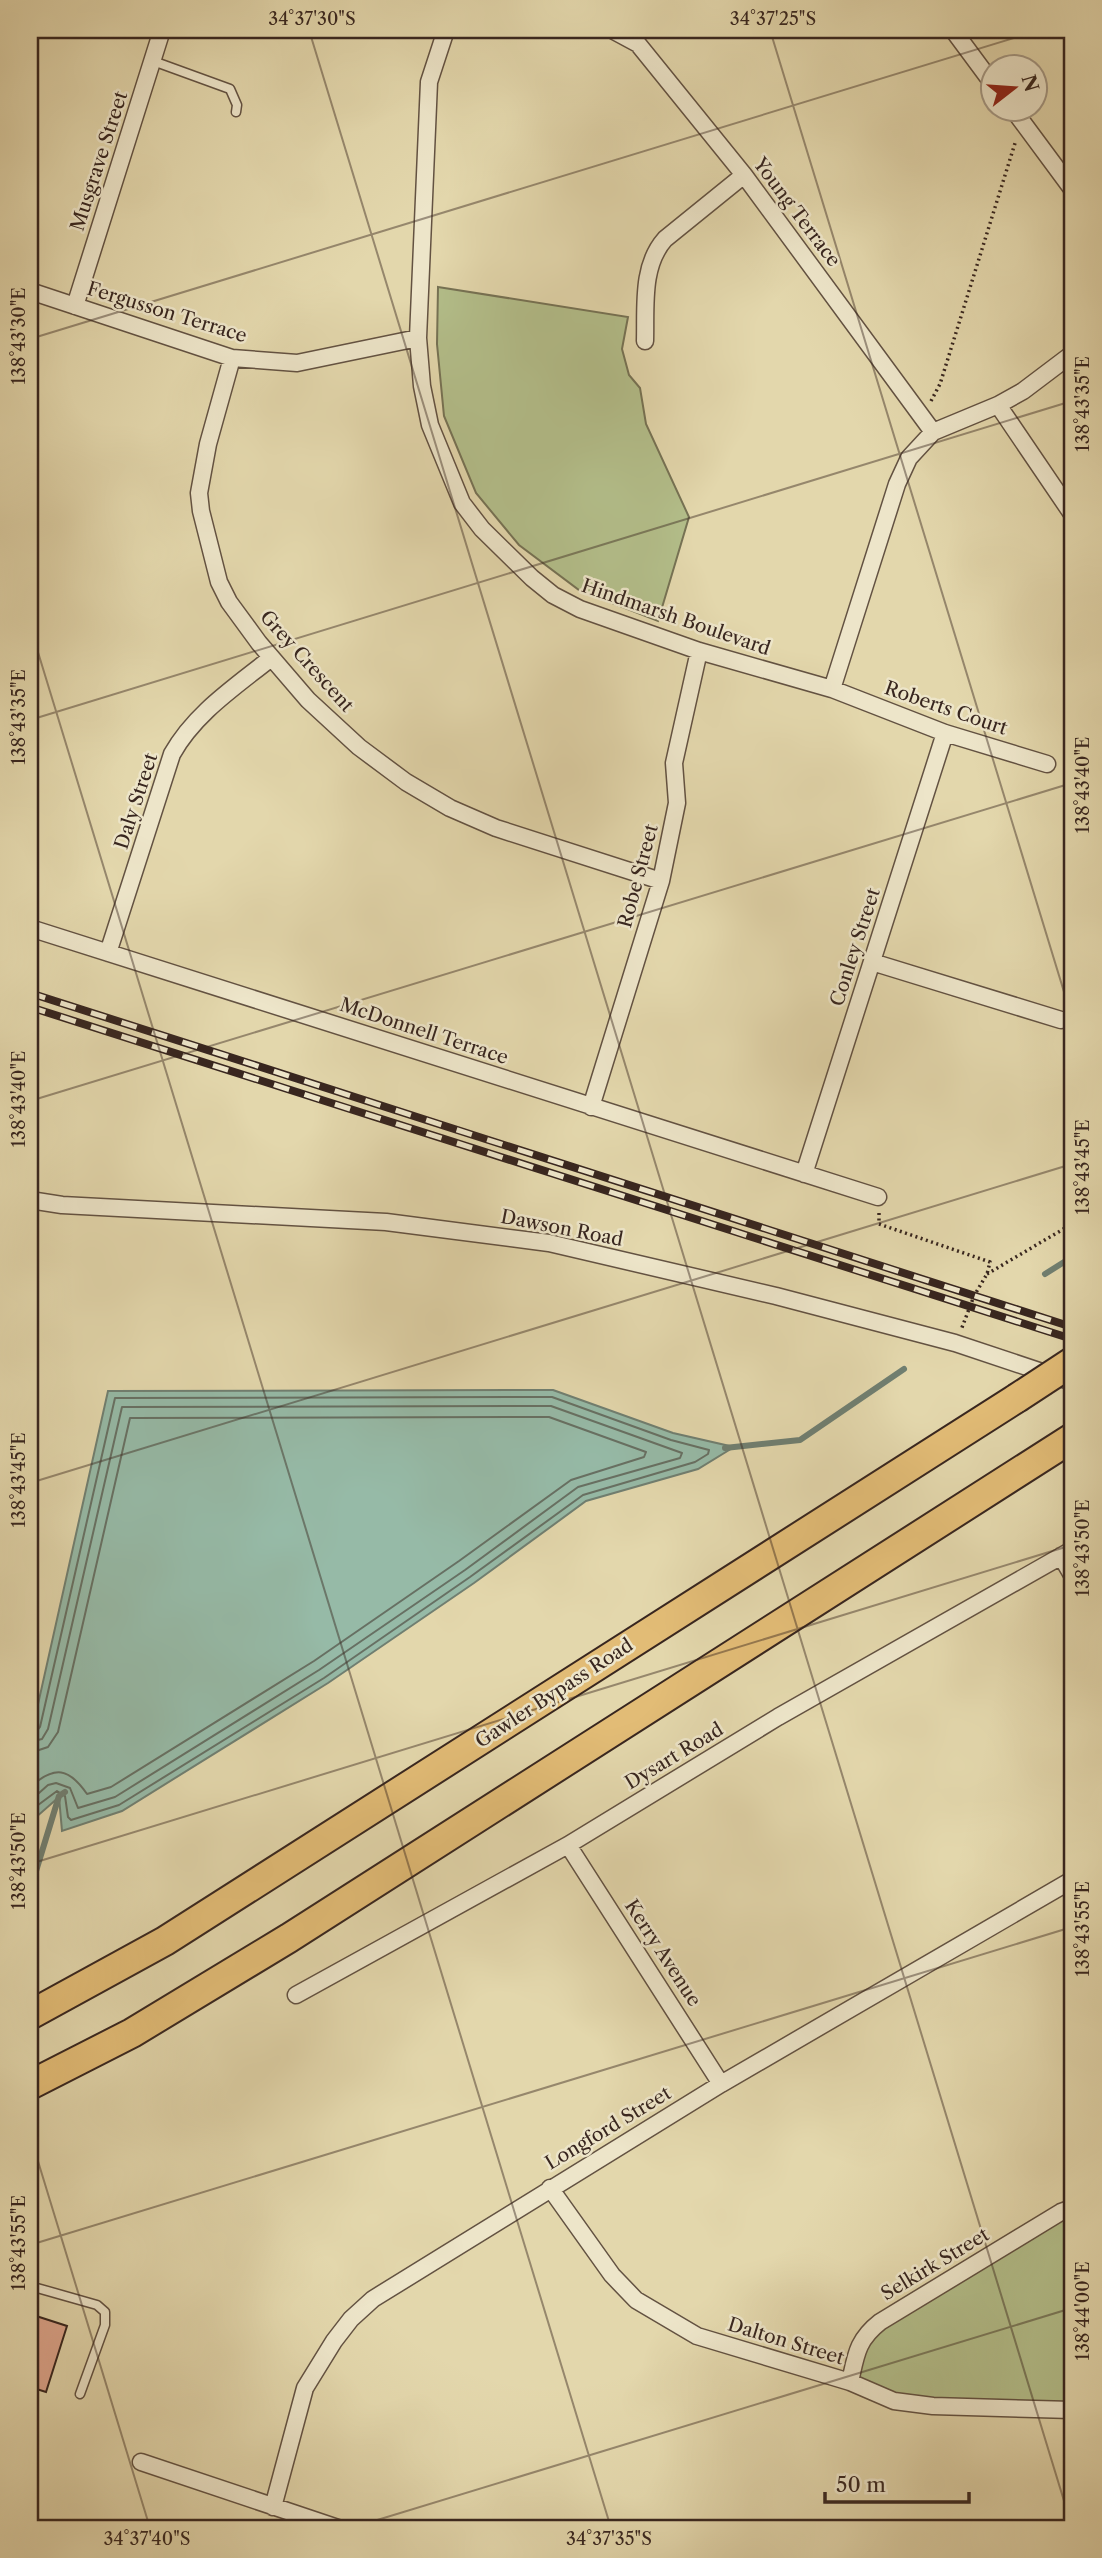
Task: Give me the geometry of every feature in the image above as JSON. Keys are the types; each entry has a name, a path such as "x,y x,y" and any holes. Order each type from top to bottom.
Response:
{"highway":[{"name":"Gawler Bypass Road","path":"30,2015 165,1941 1072,1362"},
{"path":"30,2085 132,2033 289,1938 1072,1438"}],"street":[{"name":"Musgrave Street","path":"75,306 162,30"},
{"name":"Hindmarsh Boulevard","path":"446,30 429,82 418,338 422,386 430,425 462,503 482,529 532,578 553,595 579,609 699,650 832,689"},
{"path":"953,30 979,65"},
{"name":"Young Terrace","path":"624,32 638,44 744,175 933,432"},
{"path":"1022,122 1072,189"},
{"path":"645,341 648,276 656,248 744,175"},
{"name":"Fergusson Terrace","path":"30,291 232,358 297,363 418,338"},
{"path":"832,689 897,484 909,458 933,432 998,405 1023,391 1072,354"},
{"name":"Grey Crescent","path":"232,358 213,420 199,493 201,511 219,582 243,622 271,658 308,700 359,747 406,782 450,808 496,828 661,881"},
{"path":"998,405 1072,514"},
{"name":"Robe Street","path":"591,1107 661,881 677,803 674,763 699,650"},
{"name":"Daly Street","path":"108,953 172,754 200,717 271,658"},
{"name":"Roberts Court","path":"832,689 945,733 1047,764"},
{"name":"Conley Street","path":"804,1174 945,733"},
{"name":"McDonnell Terrace","path":"30,928 878,1197"},
{"path":"872,961 1061,1020"},
{"name":"Dawson Road","path":"30,1200 62,1205 386,1222 549,1243 776,1296 955,1343 1072,1382"},
{"path":"1067,1553 1072,1575"},
{"name":"Dysart Road","path":"296,1995 569,1845 778,1717 1067,1553"},
{"name":"Kerry Avenue","path":"569,1845 721,2084"},
{"name":"Longford Street","path":"273,2507 306,2388 334,2340 351,2319 373,2299 721,2084 1072,1880"},
{"name":"Dalton Street","path":"550,2188 599,2258 636,2300 696,2336 850,2382 894,2401 933,2406 1072,2410"},
{"name":"Selkirk Street","path":"850,2382 866,2333 1061,2212 1072,2208"},
{"path":"141,2462 338,2528"}],"lane":[{"path":"153,61 230,89 237,105 236,112"},
{"path":"30,2286 97,2305 105,2312 105,2325 80,2394"}],"path":[{"path":"918,411 934,399 940,384 1015,122"},
{"path":"878,1197 879,1224 990,1262 955,1343"},
{"path":"987,1274 1072,1224"}],"shaded area":[{"path":"438,287 628,317 622,349 629,375 640,388 646,424 689,517 658,621 579,590 519,545 476,493 444,416 437,344"},
{"path":"1072,2208 1072,2410 933,2406 850,2382 866,2333"}],"water":[{"path":"553,1390 673,1433 734,1447 698,1469 586,1501 474,1583 328,1683 122,1811 62,1831 59,1797 34,1819 30,1815 30,1740 108,1391"}],"building":[{"path":"30,2314 67,2326 46,2392 30,2387"}],"waterway":[{"path":"1045,1274 1072,1257"},
{"path":"725,1448 800,1440 904,1369"},
{"path":"30,1880 36,1871 59,1796 65,1792"}],"railway":[{"path":"30,993 1072,1327"},
{"path":"30,1007 1072,1339"}]}
